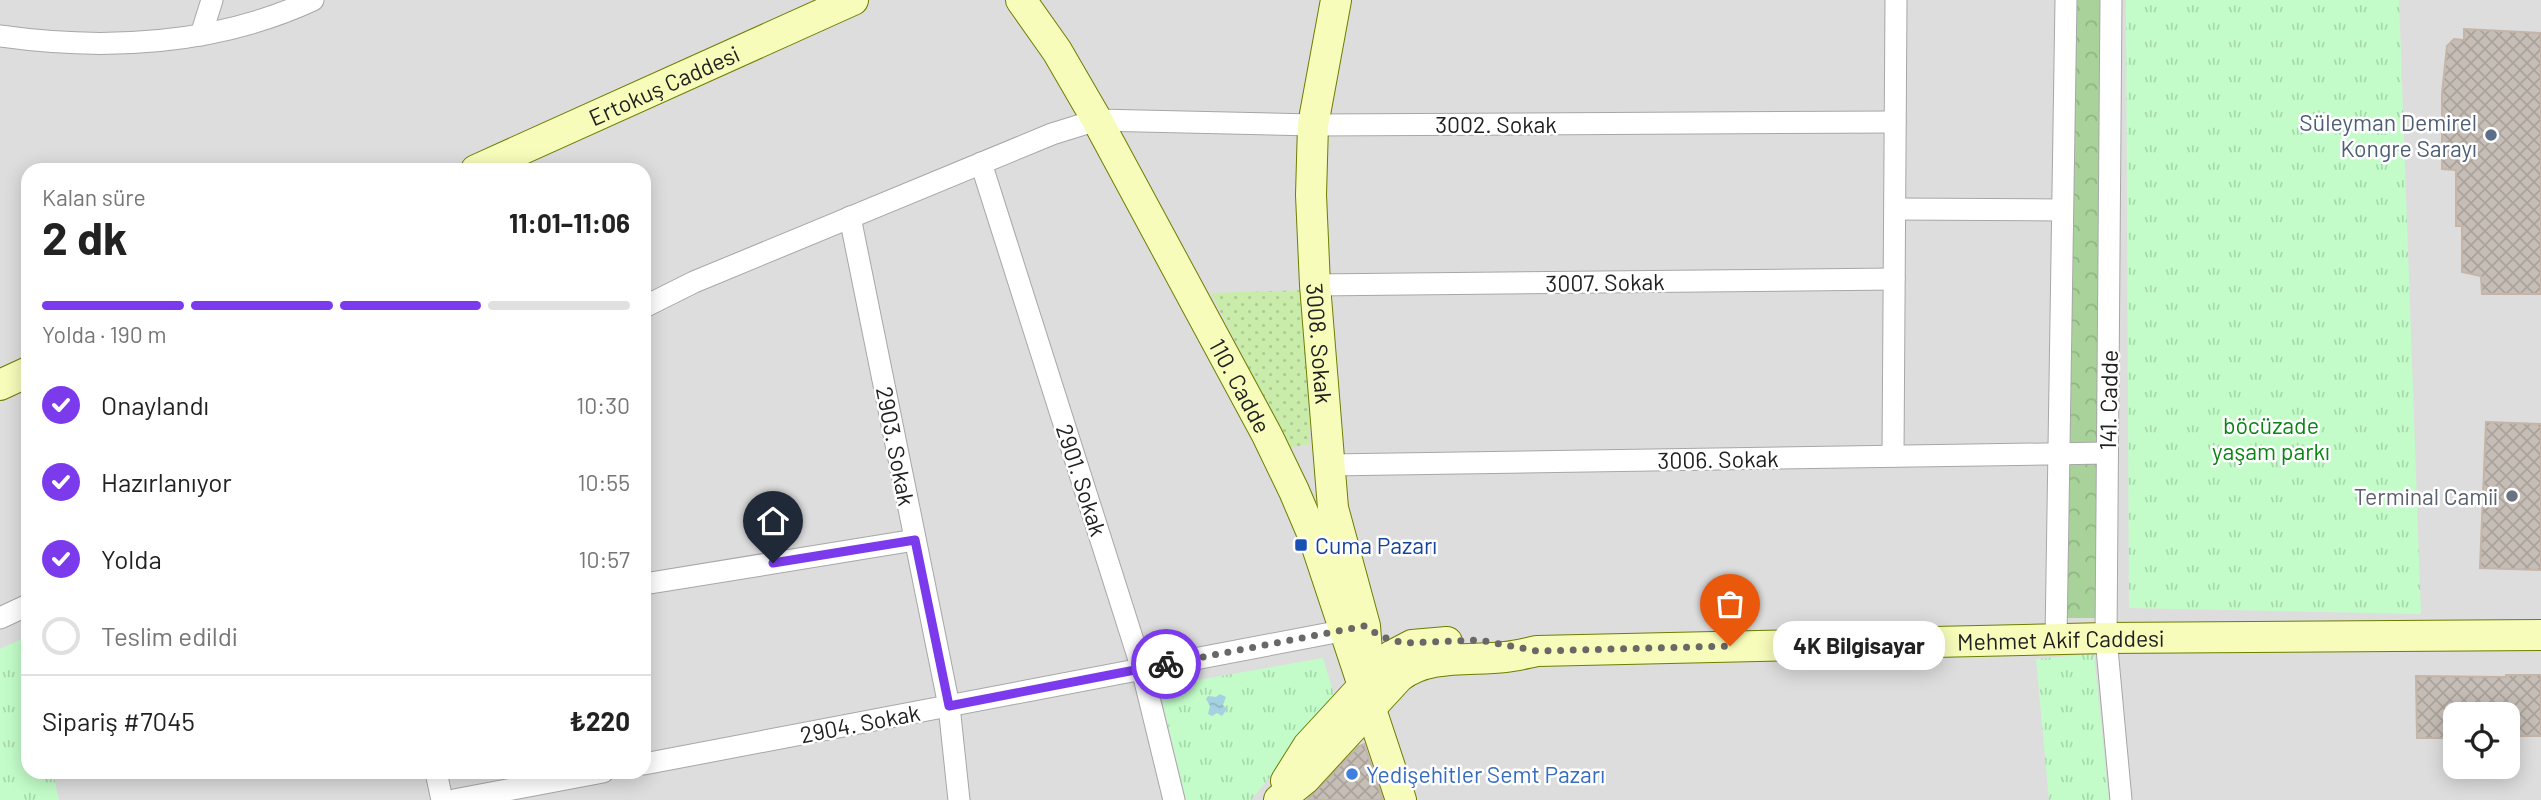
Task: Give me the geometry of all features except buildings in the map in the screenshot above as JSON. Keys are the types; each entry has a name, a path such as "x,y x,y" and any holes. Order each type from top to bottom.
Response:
{"street":[{"path":"201,35 212,0"},
{"path":"0,36 42,42 151,42 201,35 269,17 313,0"},
{"name":"Ertokuş Caddesi","path":"492,163 853,0"},
{"name":"110. Cadde","path":"1021,0 1057,51 1097,120 1278,457 1355,628 1368,695 1401,800"},
{"name":"3008. Sokak","path":"1336,0 1313,125 1311,195 1329,465 1355,628"},
{"path":"1893,457 1896,0"},
{"path":"2056,639 2066,0"},
{"name":"141. Cadde","path":"2111,0 2106,638 2121,800"},
{"name":"3002. Sokak","path":"651,304 694,282 981,163 1052,134 1097,120 1313,125 1895,122"},
{"name":"2901. Sokak","path":"981,163 1142,669 1174,800"},
{"path":"1895,209 2061,210"},
{"name":"2903. Sokak","path":"850,217 949,706 959,800"},
{"name":"3007. Sokak","path":"1315,285 1894,279"},
{"path":"0,385 21,375"},
{"name":"3006. Sokak","path":"1329,465 2107,453"},
{"path":"651,583 915,540"},
{"path":"0,618 21,608"},
{"path":"1355,628 1393,641 1427,643"},
{"name":"2904. Sokak","path":"651,763 1355,628"},
{"name":"Mehmet Akif Caddesi","path":"1278,800 1308,746 1368,695 1420,664 1507,657 1537,651 2106,638 2541,635"},
{"name":"Mehmet Akif Caddesi","path":"1368,695 1391,656 1412,645 1479,640 1537,651"},
{"path":"438,779 442,800"},
{"path":"454,800 566,779"}],"shaded area":[{"path":"0,0 2541,0 2541,800 0,800"}],"green space":[{"path":"2073,0 2104,0 2098,442 2067,442"},
{"name":"böcüzade yaşam parkı","path":"2126,0 2399,0 2421,614 2129,608"},
{"path":"1306,290 1310,444 1288,448 1211,293"},
{"path":"2066,462 2098,463 2095,618 2064,618"},
{"path":"21,639 21,779 54,779 59,800 0,800 0,649"},
{"path":"2094,654 2109,800 2049,800 2036,659"},
{"path":"1323,658 1335,698 1251,800 1186,800 1159,687"}],"water":[{"path":"1220,694 1226,697 1223,705 1227,709 1222,716 1217,713 1212,716 1208,714 1210,706 1206,699 1208,696 1216,697"}],"way so far":[{"path":"1166,664 1364,626 1382,637 1404,643 1479,640 1537,651 1730,646"}],"place":[{"name":"Süleyman Demirel Kongre Sarayı","path":"2491,135"},
{"name":"Terminal Camii","path":"2512,496"},
{"name":"Cuma Pazarı","path":"1301,545"},
{"name":"4K Bilgisayar","path":"1730,646"},
{"name":"Yedişehitler Semt Pazarı","path":"1352,774"}],"route":[{"path":"773,563 915,540 949,706 1166,664"}]}
